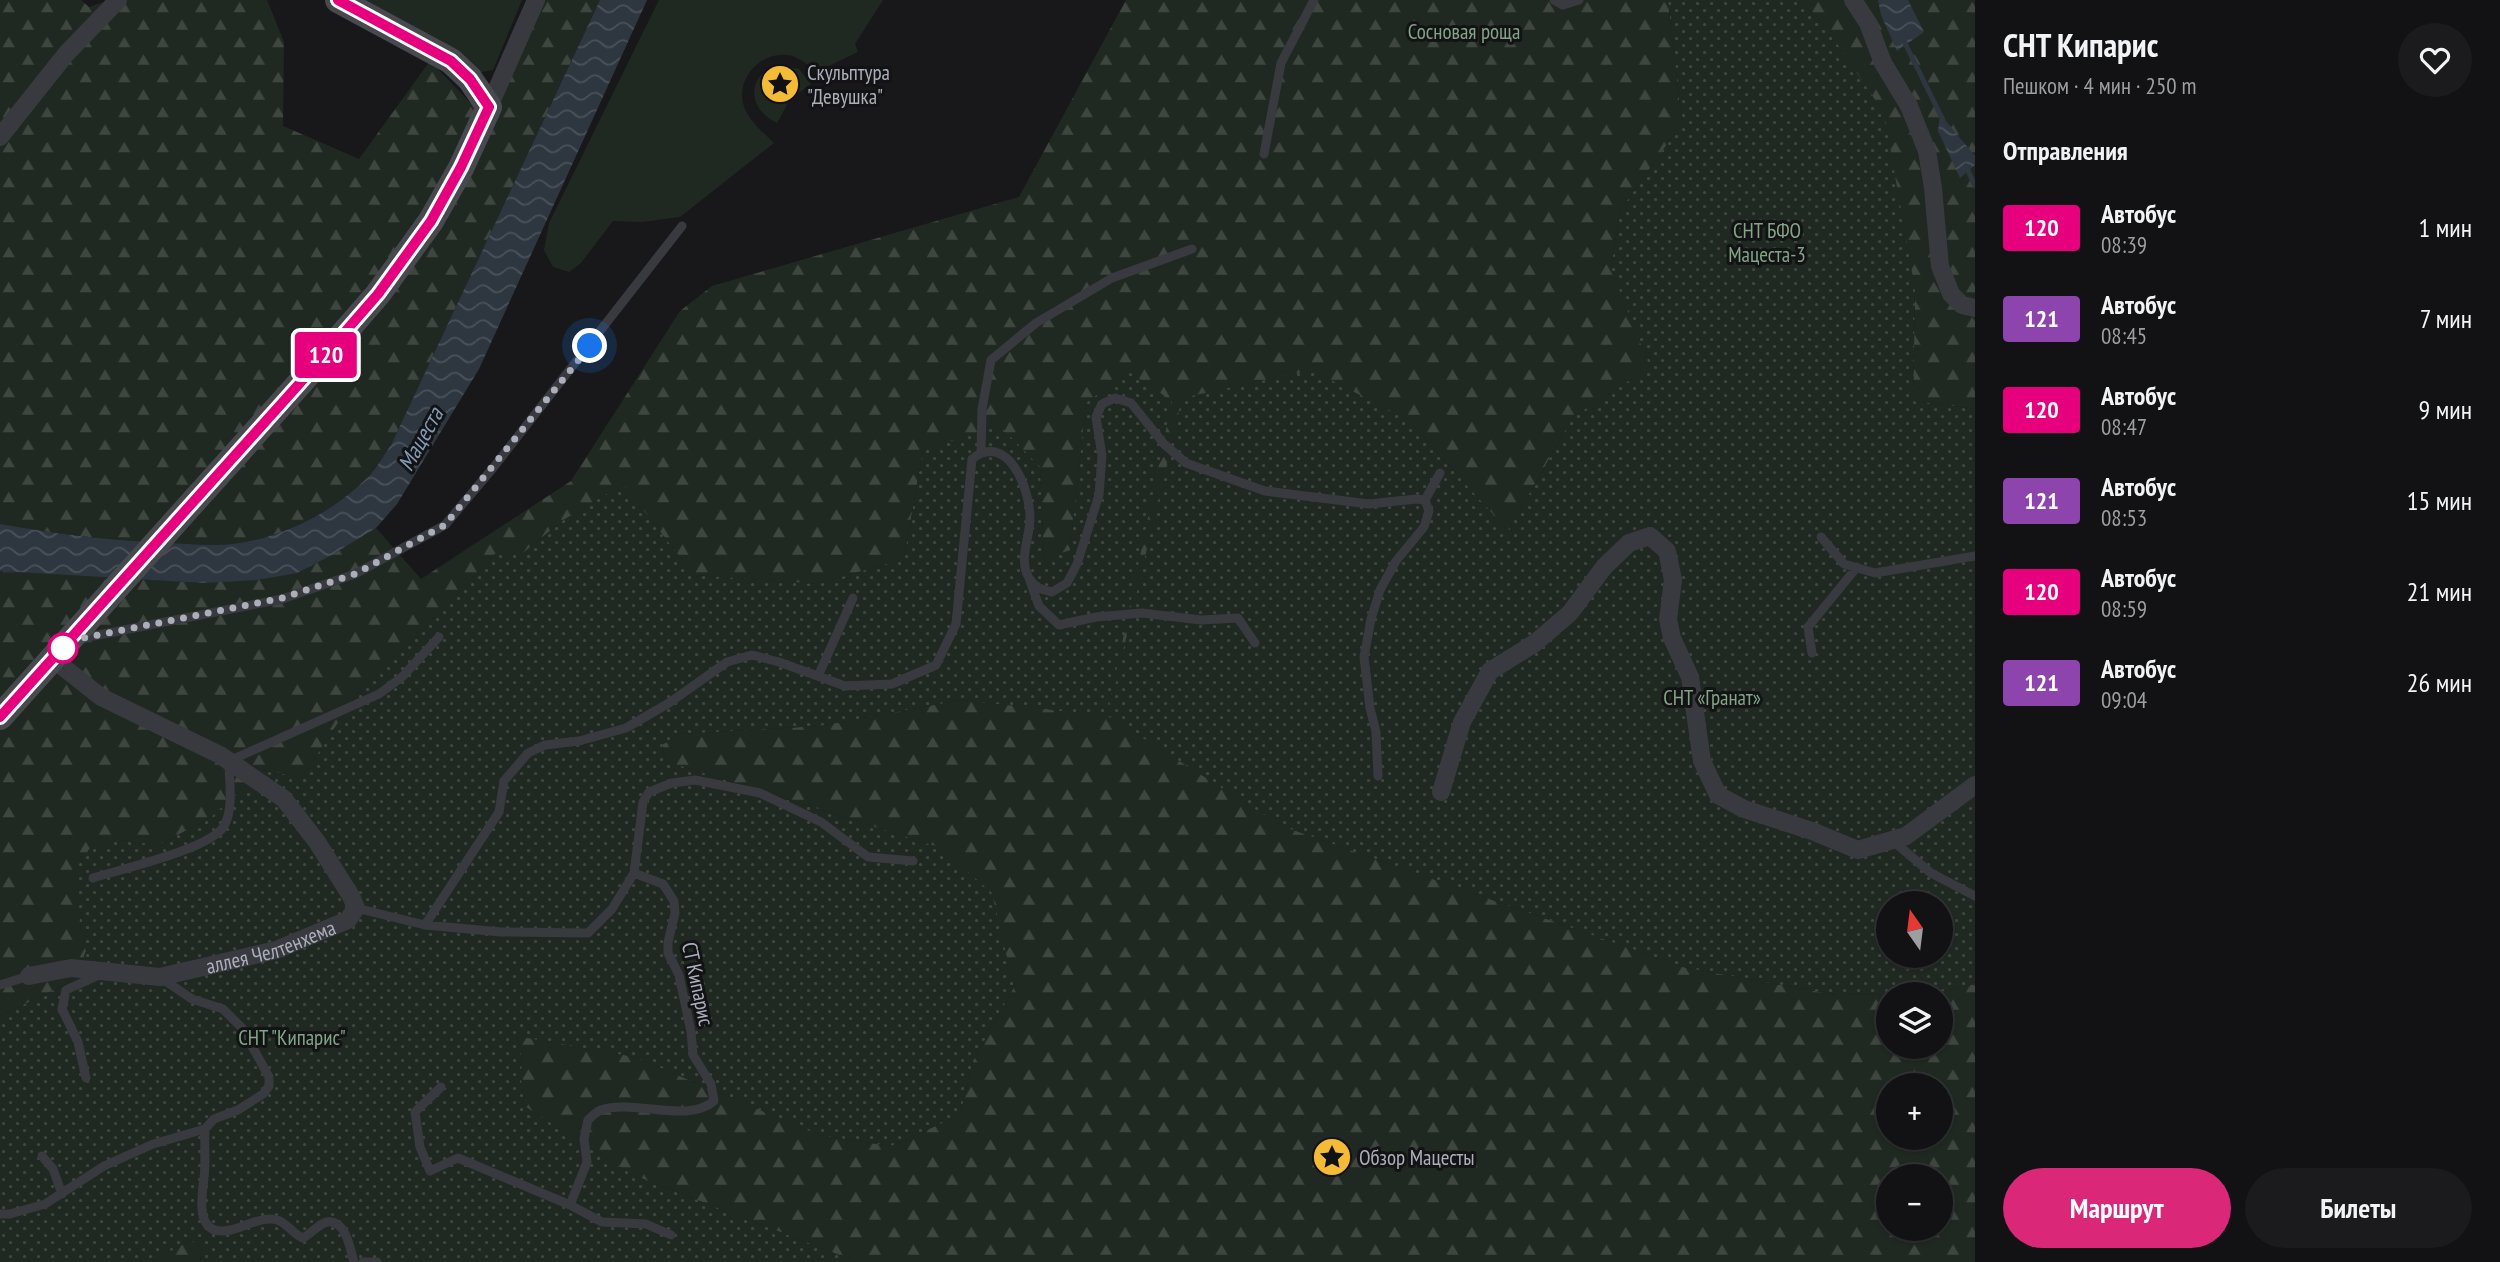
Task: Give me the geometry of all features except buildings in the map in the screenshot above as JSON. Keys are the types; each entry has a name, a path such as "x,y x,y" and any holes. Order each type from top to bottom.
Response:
{"main road":[{"path":"0,717 378,294 431,221 461,167 489,107 470,79 451,61 338,0"}],"street":[{"path":"0,137 66,54 118,0"},
{"path":"489,107 536,0"},
{"path":"1853,0 1868,23 1883,63 1909,106 1927,151 1940,266 1951,294 1962,305 1975,308"},
{"path":"1441,792 1462,722 1490,671 1535,643 1570,613 1604,567 1629,544 1650,536 1667,551 1673,580 1668,619 1672,638 1690,677 1702,761 1718,795 1744,809 1812,831 1858,850 1906,836 1975,785"},
{"name":"аллея Челтенхема","path":"29,976 71,968 160,977 276,950 348,920 356,908 317,842 284,799 229,761 101,697 61,650"}],"lane":[{"path":"1264,154 1280,63 1314,0"},
{"path":"1554,0 1563,5 1579,0"},
{"path":"61,650 282,598 355,574 445,525 501,458 682,226"},
{"path":"981,452 982,409 991,360 1035,323 1112,278 1192,249"},
{"path":"1029,579 1040,589 1052,592 1067,583 1077,564 1099,495 1102,456 1096,417 1102,404 1115,398 1131,403 1164,444 1186,463 1265,491 1370,504 1425,500"},
{"path":"425,925 499,812 504,781 528,752 545,745 579,741 625,728 669,703 727,662 752,655 845,686 892,684 936,665 956,624 972,459 981,452 992,451 1006,456 1017,470 1031,517 1025,568 1039,606 1059,625 1096,617 1142,613 1201,620 1238,618 1255,643"},
{"path":"1378,776 1376,732 1370,708 1364,657 1368,632 1380,590 1396,561 1424,527 1429,511 1425,500 1440,473"},
{"path":"1821,537 1844,564 1875,573 1975,556"},
{"path":"1812,653 1808,627 1832,594 1857,567"},
{"path":"818,676 853,598"},
{"path":"93,878 209,840 223,828 229,813 229,761 379,694 402,677 439,637"},
{"path":"356,908 425,925 501,932 588,933 612,909 634,873 643,802 649,792 672,783 695,780 760,793 821,822 868,857 913,861"},
{"path":"1891,840 1931,873 1975,896"},
{"name":"СТ Кипарис","path":"570,1205 587,1162 584,1139 588,1119 599,1111 615,1108 687,1110 708,1107 714,1101 715,1094 711,1084 693,1055 679,975 668,953 675,913 674,901 663,884 634,873"},
{"path":"86,1078 78,1042 62,1009 66,990 107,971"},
{"path":"0,985 29,976"},
{"path":"0,1214 10,1214 45,1204 104,1166 153,1144 205,1129 214,1119 238,1110 264,1094 270,1086 269,1077 242,1028 223,1009 192,999 160,977"},
{"path":"441,1087 415,1112 420,1147 430,1171 458,1158 570,1205 602,1222 646,1224 671,1235"},
{"path":"205,1129 204,1178 200,1196 206,1224 212,1230 224,1231 270,1218 282,1222 303,1238 327,1222 336,1223 342,1228 354,1262"},
{"path":"43,1156 53,1169 62,1194"},
{"path":"363,1262 377,1262"}],"green space":[{"path":"0,0 81,0 89,7 110,0 267,0 284,42 283,126 359,159 430,61 483,116 537,0 600,0 391,445 366,479 323,512 274,535 222,545 106,539 0,524"},
{"path":"360,0 522,0 493,70 481,72"},
{"path":"659,0 883,0 855,44 858,52 816,72 800,59 788,55 767,58 751,70 743,89 745,109 754,123 774,143 680,217 642,222 613,221 581,263 569,272 553,267 544,250 549,223"},
{"name":"Сосновая роща","path":"1126,0 1668,0 1682,123 1620,211 1611,268 1650,367 1573,417 1508,531 1408,420 1282,826 1683,967 1837,995 1876,994 1876,1059 1953,1059 1953,989 1975,984 1975,1262 857,1262 633,1175 524,1106 522,1059 516,1035 635,1057 819,1135 891,1146 960,1115 973,1061 1014,987 941,848 665,761 662,744 681,734 819,726 961,700 1107,715 1086,403 1070,551 1044,560 1040,467 923,450 904,559 817,584 694,575 623,484 562,521 522,554 495,554 416,637 366,680 302,778 263,770 210,818 159,845 121,840 80,924 86,951 79,971 65,985 0,1016 0,571 202,583 297,573 376,528 421,579 571,481 680,311 712,286 1019,197"},
{"name":"СНТ «Гранат»","path":"1668,0 1801,0 1825,26 1884,113 1915,289 1913,401 1975,409 1975,984 1953,989 1953,982 1876,982 1876,994 1837,995 1683,967 1282,826 1108,716 1182,398 1312,370 1408,420 1508,531 1573,417 1650,367 1611,269 1620,211 1682,123"},
{"path":"1801,0 1975,0 1975,409 1913,401 1915,289 1825,26"},
{"path":"781,65 799,69 811,84 793,97 786,91 787,82 778,75 766,81 763,94 771,101 779,99 787,105 777,123 760,109 754,91 761,75"},
{"name":"СНТ \"Кипарис\"","path":"1128,371 1172,401 1107,716 961,700 819,726 681,734 662,745 665,761 941,848 992,893 1014,987 973,1061 960,1115 891,1146 819,1135 635,1057 516,1036 522,1059 524,1106 633,1175 857,1262 200,1262 202,1249 191,1240 150,1262 0,1262 0,1016 65,985 79,971 86,951 80,924 76,868 90,848 121,840 159,845 210,818 263,770 302,778 366,680 416,637 495,554 522,554 562,521 623,484 694,575 817,584 904,559 923,450 1000,426 1040,467 1044,559 1070,550 1086,403"},
{"path":"191,1240 202,1249 200,1262 150,1262"}],"water":[{"name":"Мацеста","path":"600,0 647,0 479,369 397,504 376,528 297,573 257,580 202,583 0,571 0,524 106,539 230,544 274,535 307,521 338,502 366,479 391,445"},
{"path":"1878,0 1908,0 1924,32 1897,51 1881,15"},
{"path":"1940,114 1975,156 1975,165 1960,178 1938,131"}],"waterway":[{"path":"1904,41 1943,120"},
{"path":"1966,166 1975,186"}],"bus line":[{"name":"120","path":"0,717 378,294 431,221 461,167 489,107 470,79 451,61 338,0"}],"place":[{"name":"Скульптура \"Девушка\"","path":"780,84"},
{"name":"Обзор Мацесты","path":"1332,1157"}],"route":[{"path":"63,648 69,641 282,598 355,574 445,525 590,346"}],"park label":[{"name":"СНТ БФО Мацеста-3","path":"1767,242"}]}
